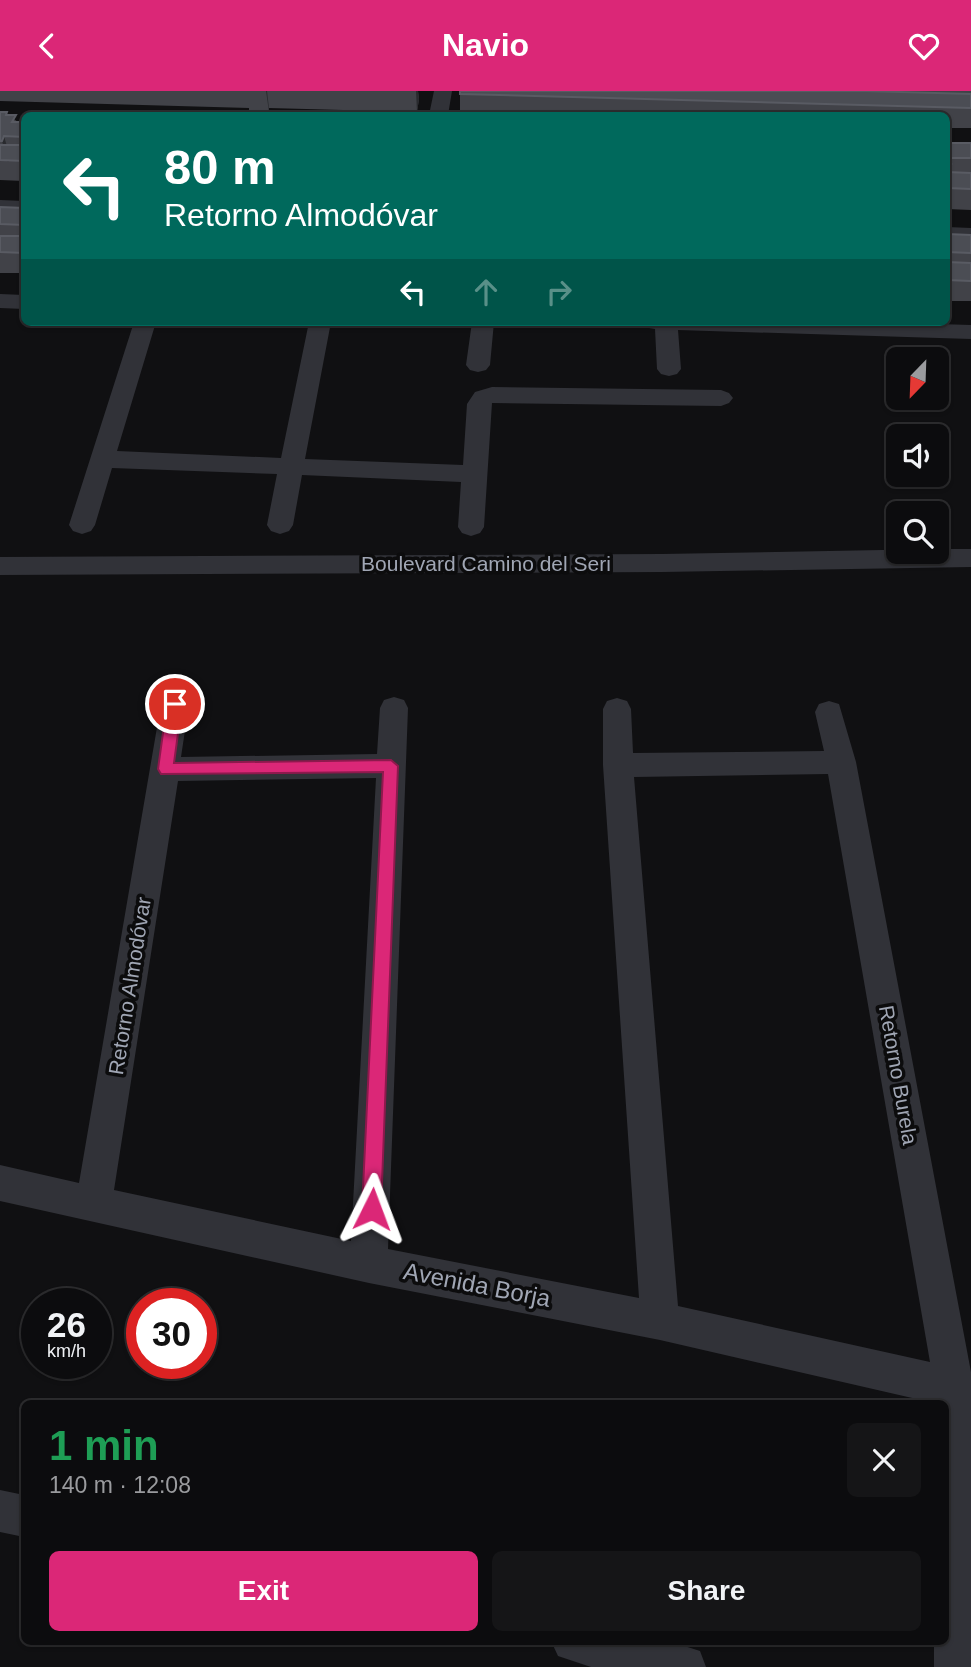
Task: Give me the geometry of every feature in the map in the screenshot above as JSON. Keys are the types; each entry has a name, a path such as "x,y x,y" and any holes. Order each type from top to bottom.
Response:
{"street":[{"path":"440,112 443,91"},
{"path":"0,206 21,207"},
{"path":"950,233 971,234"},
{"path":"0,301 21,302"},
{"path":"82,525 144,326"},
{"path":"280,525 319,326"},
{"path":"478,365 483,326"},
{"path":"666,326 669,369"},
{"path":"788,326 971,332"},
{"path":"471,527 479,404 483,397 492,394 721,398"},
{"path":"102,459 475,474"},
{"name":"Boulevard Camino del Seri","path":"0,566 649,563 971,558"},
{"name":"Retorno Almodóvar","path":"94,1203 175,704"},
{"path":"369,1264 394,708"},
{"path":"617,709 618,765 660,1321"},
{"name":"Retorno Burela","path":"829,712 841,762 954,1387 956,1667"},
{"path":"618,765 841,762"},
{"path":"166,769 391,766"},
{"name":"Avenida Borja","path":"0,1183 369,1264 660,1321 954,1387"},
{"path":"0,1511 21,1515"},
{"path":"590,1645 684,1667"}],"building":[{"path":"460,91 865,91 971,94 971,108 460,94"},
{"path":"0,112 16,115 12,122 21,122 21,137 4,136 0,141"},
{"path":"950,143 971,143 971,158 950,158"},
{"path":"0,145 21,145 21,161 0,160"},
{"path":"950,172 971,173 971,189 950,188"},
{"path":"0,207 21,208 21,225 0,224"},
{"path":"950,234 971,235 971,253 950,252"},
{"path":"0,236 21,236 21,253 0,252"},
{"path":"950,262 971,263 971,281 950,280"}],"route":[{"path":"175,704 166,769 391,766 372,1209"}]}
